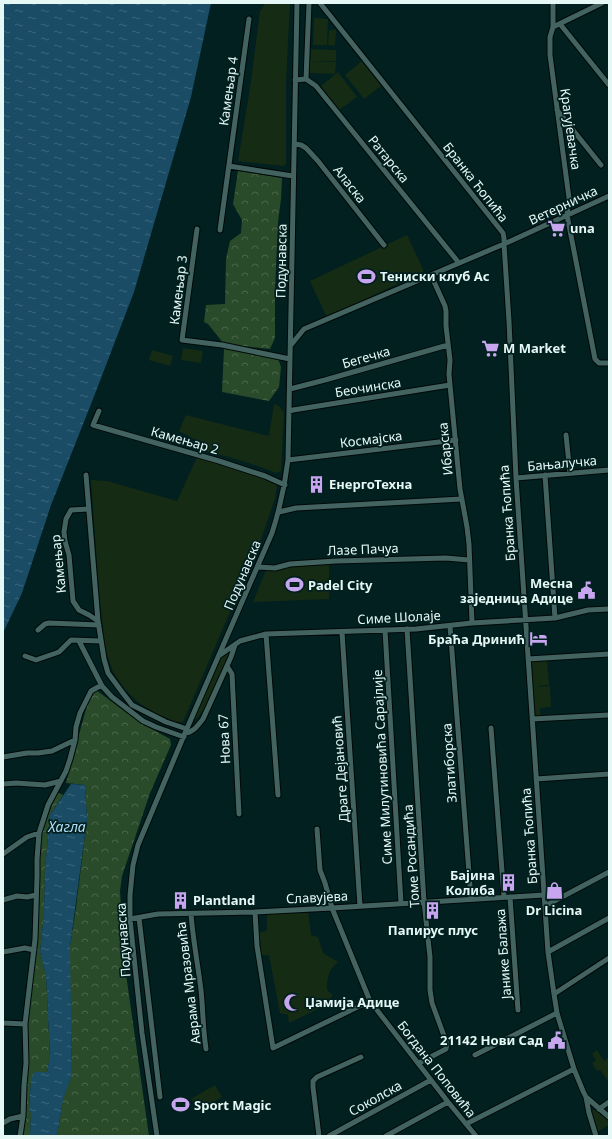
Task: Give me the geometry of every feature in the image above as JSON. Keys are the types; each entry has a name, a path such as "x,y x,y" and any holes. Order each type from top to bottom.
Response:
{"street":[{"name":"Подунавска","path":"158,1136 142,1033 130,919 130,895 133,865 185,733 272,533 279,512 285,485 288,460 290,389 297,3"},
{"path":"295,80 306,79 309,3"},
{"name":"Бранка Ћопића","path":"320,3 503,234 509,321 516,478 548,952 558,1013 574,1069 586,1096 609,1117"},
{"name":"Крагујевачка","path":"553,3 553,27 550,37 550,55 569,198 567,215 595,359 599,363 609,362"},
{"path":"553,27 591,6 602,3"},
{"name":"Камењар 4","path":"220,230 250,19"},
{"path":"560,24 609,85"},
{"name":"Ратарска","path":"306,79 316,86 459,263"},
{"path":"557,109 601,165"},
{"name":"Аласка","path":"295,144 306,148 318,161 384,245"},
{"path":"229,166 293,176"},
{"name":"Ветерничка","path":"290,346 304,329 504,244 609,196"},
{"name":"Камењар 3","path":"197,229 182,340 222,345 290,359"},
{"name":"Ибарска","path":"431,275 445,306 450,360 450,385 462,500 467,527 472,623"},
{"name":"Бегечка","path":"290,389 448,345"},
{"name":"Беочинска","path":"289,411 450,385"},
{"name":"Камењар 2","path":"99,411 93,425 219,461 265,476 285,485"},
{"path":"566,435 570,473"},
{"name":"Космајска","path":"288,460 456,440"},
{"name":"Бањалучка","path":"516,478 609,470"},
{"path":"86,475 98,623 108,673 132,705 185,733"},
{"path":"544,475 555,618"},
{"path":"279,512 296,508 462,500"},
{"name":"Камењар","path":"89,509 71,510 66,519 64,532 69,555 73,601 79,610 98,623"},
{"name":"Лазе Пачуа","path":"258,567 275,568 290,564 336,561 446,558 469,560"},
{"name":"Симе Шолаје","path":"219,656 240,640 266,634 342,632 450,626 472,623 555,618 588,610 609,608"},
{"path":"38,630 48,623 98,623"},
{"name":"Златиборска","path":"450,626 471,899"},
{"name":"Томе Росандића","path":"408,629 424,902 430,950 430,990 432,1003 447,1044 446,1049 419,1064"},
{"name":"Симе Милутиновића Сарајлије","path":"385,630 402,903"},
{"name":"Драге Дејановић","path":"342,632 360,906"},
{"path":"266,634 278,796"},
{"path":"24,656 36,660 59,652 71,640 101,641"},
{"path":"79,641 102,686 112,697 143,721 156,727 185,733"},
{"name":"Нова 67","path":"185,733 189,733 203,719 235,645"},
{"path":"528,659 609,654"},
{"name":"Нова 67","path":"227,666 232,674 239,814"},
{"path":"20,1136 23,1116 26,1063 25,1024 34,950 39,833 48,805 66,771 75,740 76,727 80,713 91,691 98,686 102,686"},
{"path":"532,719 609,715"},
{"path":"491,728 507,897"},
{"path":"3,757 52,751 75,740"},
{"path":"536,779 609,774"},
{"path":"3,784 16,783 45,785 61,781"},
{"name":"Богдана Поповића","path":"317,829 320,870 332,908 370,1000 476,1136"},
{"path":"3,854 26,837 39,833"},
{"path":"545,906 609,872"},
{"name":"Славујева","path":"130,919 158,914 255,912 544,894"},
{"path":"3,900 17,896 28,897 36,895"},
{"name":"Јанике Балажа","path":"507,897 518,1010"},
{"path":"255,912 256,946 273,1048 370,1000"},
{"name":"Аврама Мразовића","path":"191,914 201,991 203,1029 206,1049"},
{"path":"139,918 160,1097"},
{"path":"548,952 609,918"},
{"path":"3,952 24,948 34,950"},
{"path":"554,994 609,958"},
{"path":"475,1055 558,1013"},
{"path":"3,1023 25,1024"},
{"path":"319,1136 314,1081 317,1077 361,1057"},
{"path":"466,1124 574,1069"},
{"name":"Соколска","path":"329,1136 431,1080"},
{"path":"586,1096 589,1113 596,1136"},
{"path":"386,1136 448,1102"},
{"path":"599,1109 609,1102"},
{"path":"3,1123 10,1119 23,1116"}],"green space":[{"path":"267,3 290,3 286,82 286,164 283,166 238,161 250,88 260,11"},
{"path":"314,18 328,19 327,45 313,45"},
{"path":"329,30 336,30 335,46 328,45"},
{"path":"311,49 336,50 336,61 310,61"},
{"path":"310,61 336,62 335,74 310,73"},
{"path":"362,61 381,86 364,99 345,75"},
{"path":"338,72 357,97 339,110 321,86"},
{"path":"238,171 282,178 278,222 275,290 275,338 270,349 224,344 208,324 204,322 206,305 225,304 226,259 230,241 241,233 242,220 233,204"},
{"name":"Тениски клуб Ас","path":"407,235 424,271 327,318 310,281"},
{"path":"183,348 203,351 201,363 181,360"},
{"path":"224,349 277,355 281,367 279,387 269,401 222,392"},
{"path":"152,350 173,356 170,366 149,360"},
{"path":"274,404 279,406 284,412 281,471 276,473 239,460 201,450 203,444 179,431 186,415 269,436"},
{"path":"198,455 259,476 277,485 275,499 260,542 183,722 176,722 155,713 139,703 125,689 113,672 106,651 103,629 91,480 107,481 177,501"},
{"name":"Padel City","path":"329,564 329,599 253,602 266,570"},
{"path":"232,648 211,698 199,716 191,723 223,654"},
{"path":"547,660 549,685 539,687 550,686 551,707 540,708 541,717 534,718 530,661"},
{"path":"96,690 139,722 170,739 171,745 150,793 122,876 120,891 125,967 149,1136 57,1136 63,1099 72,1074 70,947 87,819 85,785 66,783 89,698"},
{"path":"57,792 63,795 50,815 45,870 44,914 40,952 46,975 50,1057 47,1072 31,1081 29,1108 31,1113 30,1136 22,1136 26,1097 28,1015 37,937 39,853 42,831"},
{"path":"308,911 311,935 318,937 323,953 338,962 330,971 328,978 327,990 333,995 326,1005 289,1023 288,1015 280,1013 269,955 260,955 259,932 267,931 267,914"},
{"path":"597,1050 604,1061 609,1057 609,1082 600,1070 597,1071 592,1063 596,1060 592,1054"},
{"path":"215,1085 222,1097 198,1111 191,1099"},
{"path":"593,1110 609,1121 609,1125 597,1132 591,1115"}],"water":[{"path":"3,3 211,3 191,97 134,292 51,505 22,593 3,633"},
{"name":"Хагла","path":"71,784 85,785 87,819 70,947 72,1074 63,1100 57,1136 30,1136 31,1113 29,1108 31,1081 34,1072 47,1072 50,1056 46,975 40,952 44,914 45,870 50,815"}],"place":[{"name":"una","path":"557,228"},
{"name":"Тениски клуб Ас","path":"367,276"},
{"name":"M Market","path":"490,348"},
{"name":"ЕнергоТехна","path":"316,484"},
{"name":"Padel City","path":"295,585"},
{"name":"Месна заједница Адице","path":"586,590"},
{"name":"Браћа Дринић","path":"538,639"},
{"name":"Бајина Колиба","path":"508,882"},
{"name":"Dr Licina","path":"554,891"},
{"name":"Plantland","path":"180,900"},
{"name":"Папирус плус","path":"433,911"},
{"name":"Џамија Адице","path":"292,1002"},
{"name":"21142 Нови Сад","path":"556,1040"},
{"name":"Sport Magic","path":"181,1105"}]}
